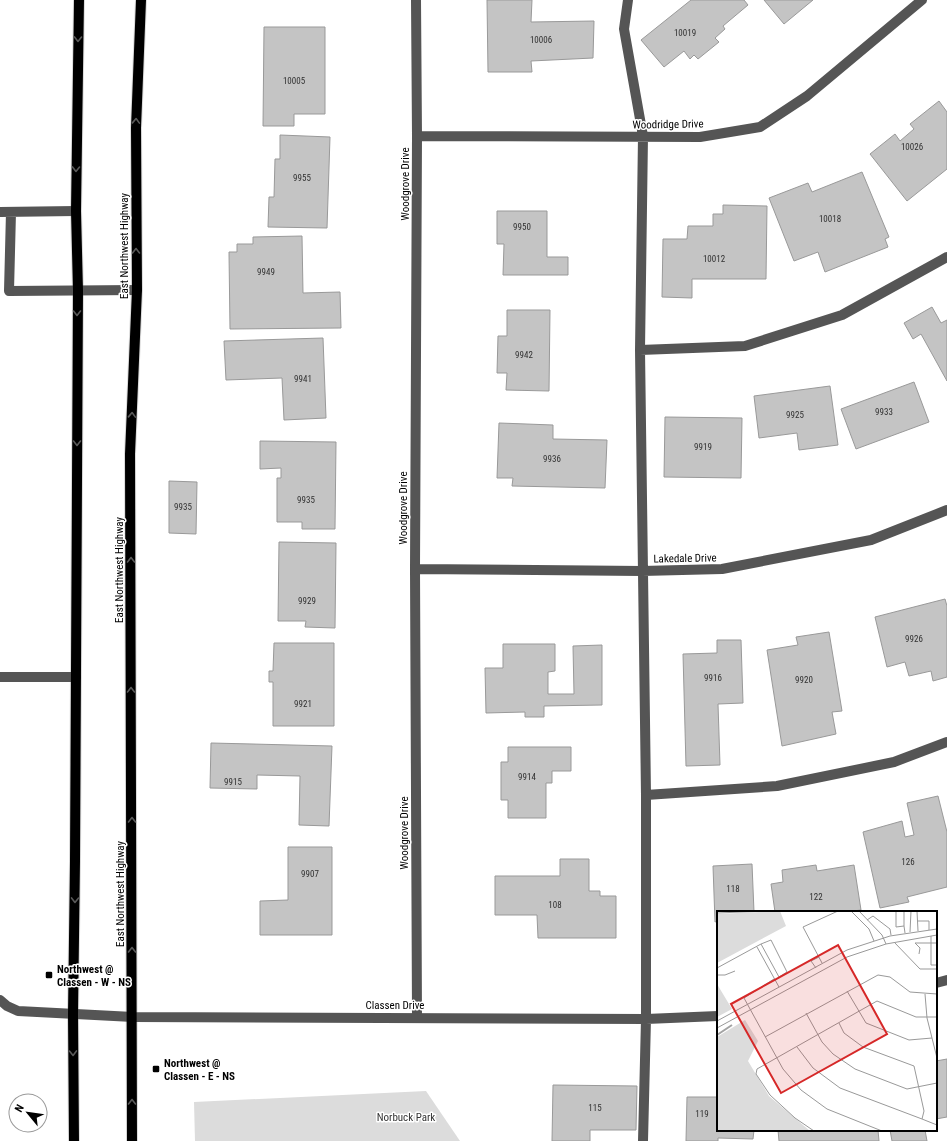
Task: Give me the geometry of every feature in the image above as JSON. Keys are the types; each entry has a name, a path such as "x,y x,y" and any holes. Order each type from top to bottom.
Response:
{"main road":[{"path":"74,1141 73,1014 78,291 76,211 79,0"},
{"name":"East Northwest Highway","path":"132,1141 130,454 137,290 136,128 141,0"}],"street":[{"name":"Woodgrove Drive","path":"416,0 417,136 415,569 417,1017"},
{"path":"628,0 624,29 643,136 640,350 646,795 646,1019 643,1141"},
{"name":"Woodridge Drive","path":"417,136 700,137 760,127 808,96 922,0"},
{"path":"0,212 76,211"},
{"path":"11,212 9,292 137,290"},
{"path":"640,350 745,346 842,315 947,257"},
{"name":"Lakedale Drive","path":"415,569 642,571 722,569 871,540 947,510"},
{"path":"0,677 76,677"},
{"path":"646,795 777,786 894,762 947,742"},
{"path":"937,983 947,980"},
{"name":"Classen Drive","path":"0,1000 7,1006 18,1011 132,1017 646,1019 717,1016"}],"green space":[{"name":"Norbuck Park","path":"426,1091 460,1141 195,1141 194,1102"}],"building":[{"path":"487,0 532,0 531,22 594,21 593,58 531,61 532,72 488,72"},
{"path":"691,0 744,0 748,5 723,26 725,29 715,38 719,42 698,59 694,55 690,59 684,51 664,67 641,40"},
{"path":"764,0 813,0 784,24"},
{"path":"264,27 325,27 325,114 294,114 294,126 263,126"},
{"path":"939,101 947,112 947,169 907,201 870,154 895,134 900,141 914,129 910,124"},
{"path":"280,135 330,137 327,228 268,227 269,197 274,197 275,159 280,159"},
{"path":"862,172 889,237 885,239 888,247 825,272 818,252 794,261 769,198 808,183 812,192"},
{"path":"723,205 767,206 766,279 692,279 692,298 662,297 663,239 687,239 688,226 713,226 713,214 723,214"},
{"path":"497,211 547,211 547,257 568,257 568,275 503,275 504,244 497,244"},
{"path":"302,236 303,293 340,292 341,328 230,329 229,252 237,252 237,244 253,244 253,237"},
{"path":"932,307 941,323 947,320 947,381 921,334 913,339 904,323"},
{"path":"507,310 550,310 549,391 506,390 507,373 497,373 498,336 507,336"},
{"path":"323,338 326,418 284,420 282,378 226,380 224,341"},
{"path":"914,382 929,422 856,449 841,409"},
{"path":"830,386 838,445 799,450 797,433 759,438 754,396"},
{"path":"665,417 742,418 741,478 664,477"},
{"path":"499,423 553,425 553,439 607,440 605,488 512,486 513,478 497,478"},
{"path":"260,441 336,442 335,529 302,529 302,522 277,522 277,478 281,478 281,468 260,469"},
{"path":"169,481 197,482 196,534 169,533"},
{"path":"279,542 336,543 335,628 305,627 306,621 278,621"},
{"path":"945,599 947,606 947,677 933,681 931,671 909,676 905,662 887,667 875,617"},
{"path":"829,632 842,711 832,712 836,734 782,746 767,650 798,645 796,637"},
{"path":"717,640 741,640 743,703 718,704 720,765 686,766 683,654 717,653"},
{"path":"274,643 334,643 334,726 273,726 273,682 269,682 269,671 273,671"},
{"path":"503,644 555,644 555,671 548,672 548,694 574,694 573,646 602,645 602,705 544,706 544,717 525,717 525,712 486,713 485,668 503,668"},
{"path":"211,743 332,746 329,826 299,825 300,776 257,775 257,789 210,788"},
{"path":"508,747 571,747 571,771 552,771 552,783 546,783 546,818 508,818 508,800 501,800 501,762 508,762"},
{"path":"938,796 947,832 947,887 907,897 909,902 880,908 863,832 902,821 905,837 914,835 907,803"},
{"path":"288,847 332,847 332,935 260,935 260,901 288,900"},
{"path":"560,859 589,859 589,891 600,891 600,896 616,896 616,938 538,938 537,915 495,915 495,876 560,876"},
{"path":"752,864 754,911 717,911 717,921 715,922 713,866"},
{"path":"816,865 817,871 854,865 861,910 775,911 771,884 783,882 782,870"},
{"path":"947,1059 947,1117 937,1119 937,1061"},
{"path":"553,1085 637,1086 636,1130 590,1130 590,1141 552,1141"},
{"path":"687,1097 717,1097 717,1131 754,1131 753,1139 718,1138 718,1141 686,1141"},
{"path":"778,1131 878,1131 879,1141 779,1141"},
{"path":"890,1131 925,1131 927,1141 892,1141"}],"place":[{"name":"Northwest @ Classen - W - NS","path":"49,975"},
{"name":"Northwest @ Classen - E - NS","path":"156,1069"}]}
